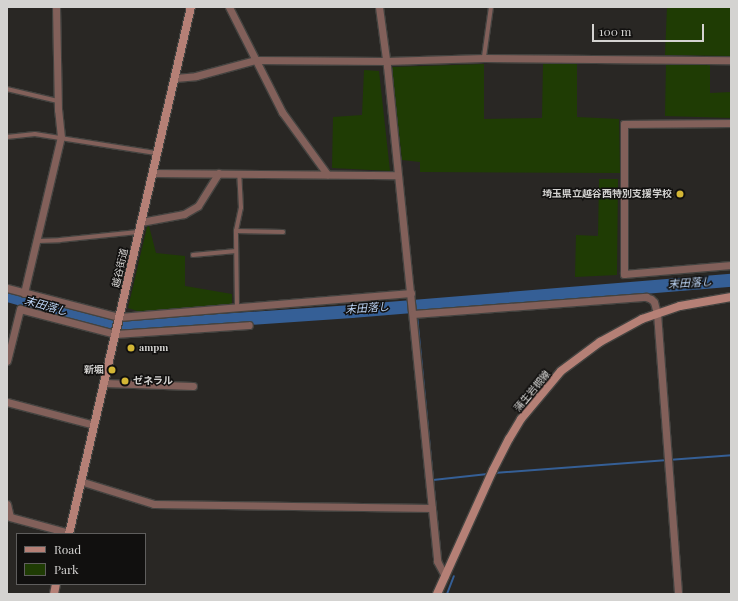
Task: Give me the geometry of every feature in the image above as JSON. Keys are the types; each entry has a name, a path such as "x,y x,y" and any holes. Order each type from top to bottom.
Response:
{"street":[{"path":"24,293 61,137 58,101 56,7"},
{"name":"越谷街道","path":"69,533 191,7"},
{"path":"229,7 282,112 327,174"},
{"path":"379,7 411,294 438,561 445,576"},
{"path":"174,78 196,76 256,60 386,61 484,58 731,60"},
{"path":"731,123 624,124 624,274 731,265"},
{"path":"152,173 398,175"},
{"path":"141,222 184,214 198,206 219,173"},
{"path":"7,288 119,318 411,294"},
{"path":"413,314 646,297 654,302 657,313 678,594"},
{"name":"蒲生岩槻線","path":"437,594 493,470 521,419 562,371 576,359 614,333 657,313 698,302 731,297"},
{"path":"7,361 20,310 115,334 249,325"},
{"path":"104,383 194,386"},
{"path":"7,402 94,425"},
{"path":"80,481 154,504 432,508"},
{"path":"7,504 8,518 69,533"}],"lane":[{"path":"484,58 491,7"},
{"path":"7,89 58,101"},
{"path":"7,137 35,134 61,137 157,154"},
{"path":"237,308 236,231 241,208 239,173"},
{"path":"236,231 283,232"},
{"path":"37,241 139,232"},
{"path":"193,255 236,251"}],"green space":[{"path":"667,7 731,7 731,56 665,55"},
{"path":"577,62 577,117 619,119 620,173 420,172 420,162 402,160 392,67 484,64 484,119 542,118 543,63"},
{"path":"666,64 710,64 710,93 731,92 731,118 665,116"},
{"path":"364,70 379,71 390,171 332,168 333,117 362,115"},
{"path":"599,179 618,179 617,275 575,277 576,235 598,236"},
{"path":"149,226 156,253 185,256 185,286 232,294 232,305 137,315 137,311 128,308 147,227"}],"waterway":[{"name":"末田落し","path":"7,295 110,324 131,326 351,311 731,280"},
{"name":"末田落し","path":"416,305 416,312"},
{"path":"417,316 441,560"},
{"path":"494,473 731,455"},
{"path":"433,480 488,474"},
{"path":"447,594 454,576"}],"place":[{"name":"埼玉県立越谷西特別支援学校","path":"680,194"},
{"name":"ampm","path":"131,348"},
{"name":"新堀","path":"112,370"},
{"name":"ゼネラル","path":"125,381"}]}
